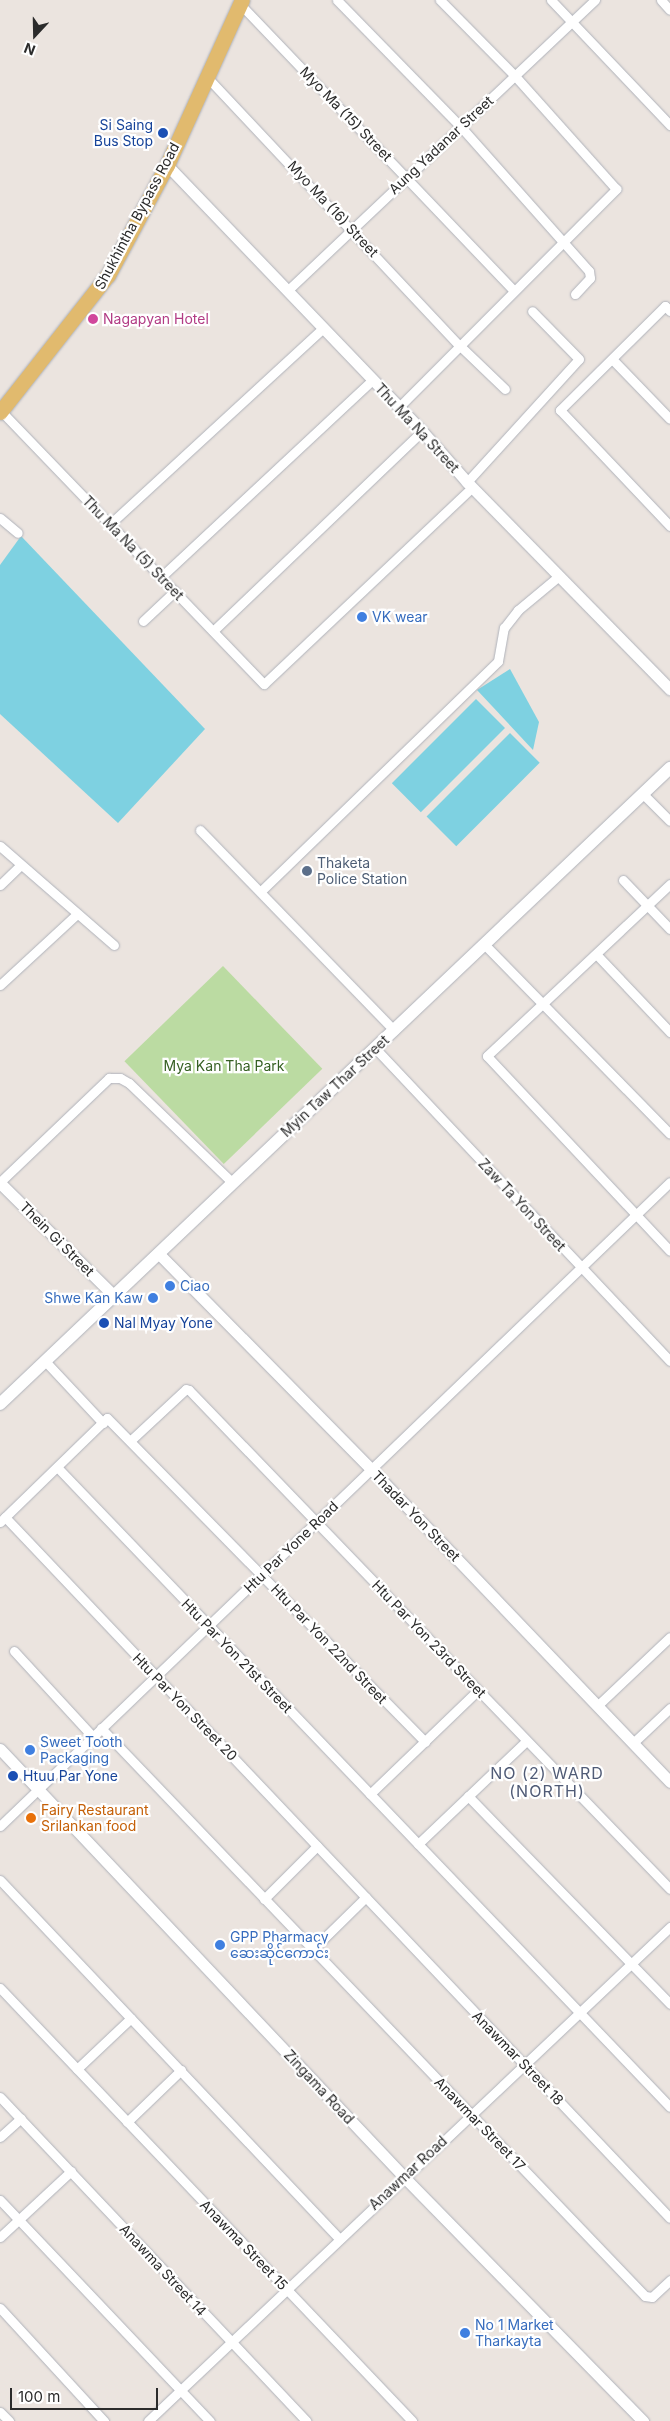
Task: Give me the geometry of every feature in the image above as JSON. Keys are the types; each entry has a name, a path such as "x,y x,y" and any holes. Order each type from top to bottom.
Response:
{"main road":[{"name":"Shukhintha Bypass Road","path":"0,412 108,275 167,165 241,2"},
{"name":"Myin Taw Thar Street","path":"0,1404 670,768"}],"street":[{"path":"337,0 461,127 564,241 591,275 575,294"},
{"path":"399,407 458,344 616,189 514,76 440,0"},
{"path":"551,0 670,125"},
{"name":"Aung Yadanar Street","path":"287,291 595,0"},
{"path":"661,0 670,10"},
{"name":"Myo Ma (15) Street","path":"241,2 513,290"},
{"name":"Myo Ma (16) Street","path":"206,76 353,229 458,344 505,389"},
{"name":"Thu Ma Na Street","path":"167,165 373,379 470,485 670,689"},
{"path":"670,311 665,306 560,410 670,526"},
{"path":"470,485 577,364 576,354 532,311"},
{"path":"110,524 323,328"},
{"path":"612,359 670,419"},
{"path":"161,577 373,379"},
{"name":"Thu Ma Na (5) Street","path":"0,412 264,684 470,485"},
{"path":"213,631 422,431"},
{"path":"0,518 18,533"},
{"path":"261,891 498,661 504,628 518,610 559,576"},
{"path":"143,621 175,591"},
{"path":"643,794 670,821"},
{"path":"200,830 394,1030"},
{"path":"0,846 20,866 114,945"},
{"path":"0,886 20,866"},
{"path":"623,880 670,929"},
{"path":"670,884 486,1056 670,1251"},
{"path":"0,985 77,914"},
{"path":"485,945 544,1002 670,1134"},
{"path":"596,954 670,1032"},
{"name":"Zaw Ta Yon Street","path":"375,1048 670,1361"},
{"path":"0,1182 99,1086 109,1078 114,1078 129,1082 232,1182"},
{"name":"Thein Gi Street","path":"0,1182 114,1296"},
{"name":"Htu Par Yone Road","path":"0,1826 670,1182"},
{"name":"Thadar Yon Street","path":"159,1254 371,1469 670,1782"},
{"name":"Htu Par Yon 22nd Street","path":"45,1361 105,1420 130,1441 425,1742"},
{"name":"Htu Par Yon 23rd Street","path":"130,1441 188,1389 317,1521 525,1742 670,1889"},
{"path":"2,1520 105,1420"},
{"name":"Htu Par Yon 21st Street","path":"56,1467 670,2107"},
{"name":"Htu Par Yon Street 20","path":"2,1520 156,1676 366,1897"},
{"path":"597,1706 670,1637"},
{"path":"14,1651 93,1737"},
{"path":"370,1794 478,1690"},
{"path":"633,1743 670,1708"},
{"name":"Anawmar Street 17","path":"101,1728 649,2298 670,2280"},
{"path":"418,1844 525,1742"},
{"name":"Zingama Road","path":"0,1749 404,2177 643,2421"},
{"path":"468,1796 670,2004"},
{"path":"264,1899 317,1846"},
{"path":"0,1880 340,2238"},
{"path":"313,1949 366,1897"},
{"name":"Anawmar Street 18","path":"366,1897 670,2218"},
{"name":"Anawmar Road","path":"148,2421 670,1927"},
{"name":"Anawma Street 15","path":"0,1988 412,2421"},
{"path":"77,2069 131,2018"},
{"path":"127,2122 180,2070"},
{"name":"Anawma Street 14","path":"0,2097 231,2344 306,2421"},
{"path":"0,2137 21,2118"},
{"path":"0,2237 71,2171"},
{"path":"0,2200 210,2421"},
{"path":"0,2308 104,2421"},
{"path":"0,2412 9,2421"}],"green space":[{"name":"Mya Kan Tha Park","path":"223,966 322,1069 224,1164 124,1061"}],"water":[{"path":"21,536 205,729 118,823 0,714 0,565"},
{"path":"510,669 539,722 533,750 477,690"},
{"path":"476,699 505,728 421,812 392,783"},
{"path":"510,733 540,763 456,846 427,816"}],"place":[{"name":"Si Saing Bus Stop","path":"163,133"},
{"name":"Nagapyan Hotel","path":"93,319"},
{"name":"VK wear","path":"362,617"},
{"name":"Thaketa Police Station","path":"307,871"},
{"name":"Ciao","path":"170,1286"},
{"name":"Shwe Kan Kaw","path":"153,1298"},
{"name":"Nal Myay Yone","path":"104,1323"},
{"name":"Sweet Tooth Packaging","path":"30,1750"},
{"name":"Htuu Par Yone","path":"13,1776"},
{"name":"Fairy Restaurant Srilankan food","path":"31,1818"},
{"name":"GPP Pharmacy ဆေးဆိုင်ကောင်း","path":"220,1945"},
{"name":"No 1 Market Tharkayta","path":"465,2333"}],"district":[{"name":"NO (2) WARD (NORTH)","path":"547,1782"}]}
